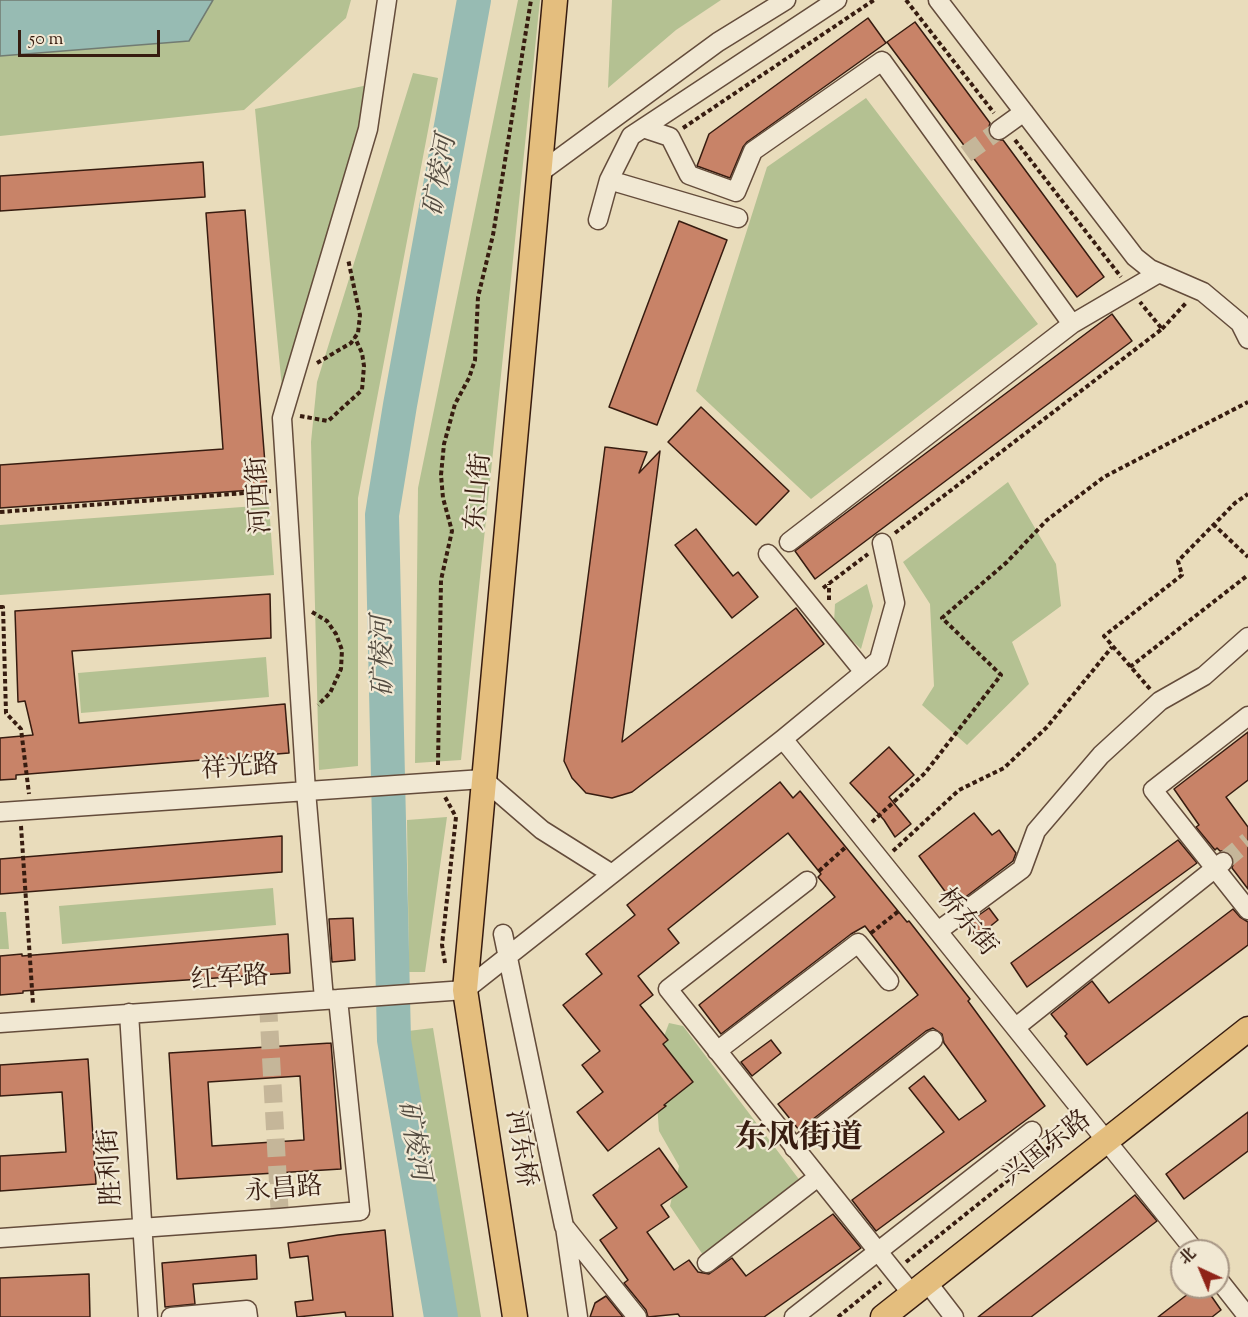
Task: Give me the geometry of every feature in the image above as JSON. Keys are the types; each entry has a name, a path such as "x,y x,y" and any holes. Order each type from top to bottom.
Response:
{"main road":[{"name":"东山街","path":"454,990 483,779 555,0"},
{"name":"河东桥","path":"454,990 515,1317"},
{"name":"兴国东路","path":"883,1317 1248,1029"}],"street":[{"name":"河西街","path":"329,999 306,791 282,423 368,129 387,0"},
{"path":"598,220 609,180 631,136 837,0"},
{"path":"938,0 1136,257 1150,269 1198,290 1240,323 1248,339"},
{"path":"538,174 718,42 782,2 796,27"},
{"path":"643,128 670,137 689,175 736,192 753,151 882,61 961,158 1072,324"},
{"path":"1002,128 1024,112"},
{"path":"609,180 738,218"},
{"path":"789,542 1072,324 1159,273"},
{"path":"454,990 507,956 783,740 879,660 895,603 882,543"},
{"path":"768,555 864,672"},
{"path":"938,932 1022,869 1036,831 1101,756 1160,701 1204,676 1248,636"},
{"path":"1248,716 1153,790 1219,864 1248,910"},
{"name":"桥东街","path":"783,740 1185,1239"},
{"name":"祥光路","path":"0,812 483,779"},
{"path":"483,779 542,830 612,874"},
{"path":"1016,1027 1219,864"},
{"path":"807,881 668,989 894,1272 919,1288 954,1317"},
{"path":"502,934 564,1226 578,1317"},
{"path":"717,1051 858,943 889,981"},
{"name":"红军路","path":"0,1023 454,990"},
{"name":"永昌路","path":"0,1238 360,1211 329,999"},
{"name":"胜利街","path":"129,1013 148,1317"},
{"path":"794,1148 933,1040"},
{"path":"794,1317 1032,1131"},
{"path":"707,1263 818,1177"},
{"path":"564,1226 637,1317"},
{"path":"1230,1294 1248,1317"},
{"path":"171,1317 247,1310 248,1317"}],"path":[{"path":"454,990 442,945 456,817 437,782 441,580 452,531 443,498 441,475 444,444 455,404 469,378 475,360 478,297 493,235 531,0"},
{"path":"670,137 874,0"},
{"path":"906,0 1002,128 1162,329"},
{"path":"295,374 340,351 351,343 358,333 360,315 340,224"},
{"path":"823,588 1162,329 1198,290"},
{"path":"282,423 301,415 328,422 362,390 364,366 362,353 355,338"},
{"path":"807,881 925,773 1001,675 942,618 1007,562 1047,520 1104,477 1248,402"},
{"path":"0,512 287,490"},
{"path":"1160,701 1104,636 1182,575 1178,561 1213,524 1248,494"},
{"path":"1213,524 1248,556"},
{"path":"1130,667 1248,575"},
{"path":"294,602 327,621 336,634 342,650 340,669 330,693 302,724"},
{"path":"0,607 3,607 6,713 21,729 26,781 34,1020"},
{"path":"882,862 959,790 1004,768 1047,727 1112,647"},
{"path":"858,943 913,900"},
{"path":"838,1317 1062,1137"}],"green space":[{"path":"0,0 351,0 346,18 244,110 0,136"},
{"path":"518,0 540,0 461,760 415,763 418,488"},
{"path":"612,0 721,0 676,30 608,88"},
{"path":"413,73 438,78 358,498 358,766 319,770 311,442 317,382"},
{"path":"368,85 362,133 282,388 255,109"},
{"path":"866,98 1038,324 811,499 696,391 767,167"},
{"path":"1008,482 1056,564 1061,606 1012,642 1029,684 967,745 922,705 934,686 930,604 903,562"},
{"path":"269,505 274,575 0,595 0,525"},
{"path":"867,584 873,606 861,649 834,623 835,604"},
{"path":"266,657 269,697 81,713 78,673"},
{"path":"447,817 425,972 409,972 407,820"},
{"path":"273,888 276,925 62,944 59,906"},
{"path":"0,912 6,912 9,949 0,949"},
{"path":"669,1023 683,1026 801,1182 703,1255 670,1206 679,1166 659,1131 654,1063"},
{"path":"433,1028 481,1317 457,1317 408,1031"}],"water":[{"path":"0,0 213,0 189,41 0,56"}],"building":[{"path":"868,18 886,43 747,142 730,178 697,166 709,134"},
{"path":"915,22 990,123 988,131 990,137 1003,140 1104,277 1077,297 887,42"},
{"path":"203,162 205,197 0,211 0,176"},
{"path":"245,210 267,489 0,508 0,465 223,449 206,213"},
{"path":"679,221 727,240 657,425 609,407"},
{"path":"1112,314 1132,341 815,579 795,551"},
{"path":"701,407 789,491 756,525 668,442"},
{"path":"605,447 647,452 639,473 660,451 622,742 796,608 824,644 632,792 612,798 586,793 572,778 564,761"},
{"path":"696,529 733,576 738,572 758,597 732,618 675,545"},
{"path":"270,594 271,638 72,651 79,723 285,704 289,753 16,775 16,779 0,780 0,738 33,735 25,701 18,702 15,611"},
{"path":"1248,732 1248,780 1226,797 1248,827 1248,889 1232,868 1234,861 1232,855 1217,848 1215,850 1196,827 1199,825 1174,789"},
{"path":"889,747 914,775 889,797 911,824 895,837 884,820 850,783"},
{"path":"780,782 793,798 800,791 907,922 909,921 970,999 968,1001 1045,1106 876,1231 852,1200 944,1132 909,1088 924,1076 959,1120 986,1101 944,1043 942,1034 933,1028 926,1031 799,1130 778,1104 918,995 865,926 851,934 721,1034 699,1005 835,897 818,877 821,874 788,833 668,929 679,943 638,976 653,995 640,1005 668,1040 663,1044 693,1082 608,1151 577,1112 603,1092 582,1065 600,1051 563,1005 602,974 586,954 635,915 627,905"},
{"path":"974,813 992,835 999,830 1016,853 1013,861 955,905 919,856"},
{"path":"282,836 282,872 0,894 0,859"},
{"path":"1178,840 1197,863 1027,987 1011,963"},
{"path":"989,908 998,920 977,937 966,924"},
{"path":"1233,909 1248,922 1248,945 1087,1065 1051,1014 1092,981 1109,1003"},
{"path":"353,918 355,960 332,962 329,919"},
{"path":"288,934 290,973 23,991 23,993 0,995 0,956"},
{"path":"771,1040 781,1053 752,1076 741,1062"},
{"path":"331,1043 341,1169 177,1179 169,1053","holes":["300,1076 304,1140 212,1146 208,1082"]},
{"path":"88,1059 96,1184 0,1191 0,1156 66,1152 62,1092 0,1096 0,1065"},
{"path":"1248,1112 1248,1151 1184,1199 1166,1174"},
{"path":"659,1148 687,1187 661,1205 669,1217 647,1232 674,1270 689,1260 698,1272 709,1274 732,1258 746,1276 833,1214 861,1248 764,1317 680,1317 678,1314 648,1317 646,1310 624,1283 628,1280 600,1240 617,1228 593,1195"},
{"path":"1135,1195 1157,1221 1031,1317 978,1317"},
{"path":"385,1230 393,1317 346,1317 345,1312 297,1317 295,1302 313,1300 308,1256 290,1258 288,1243"},
{"path":"256,1255 257,1279 193,1284 195,1304 165,1307 162,1263"},
{"path":"89,1274 90,1317 0,1317 0,1278"},
{"path":"606,1296 623,1317 590,1317 595,1303"},
{"path":"1181,1299 1213,1299 1221,1310 1212,1317 1158,1317"}],"waterway":[{"name":"矿棱河","path":"441,1317 394,1040 382,515 474,0"}],"tunnel":[{"path":"966,154 999,130"},
{"path":"1224,861 1248,841"},
{"path":"268,1004 280,1218"}],"district":[{"name":"东风街道","path":"799,1142"}]}
